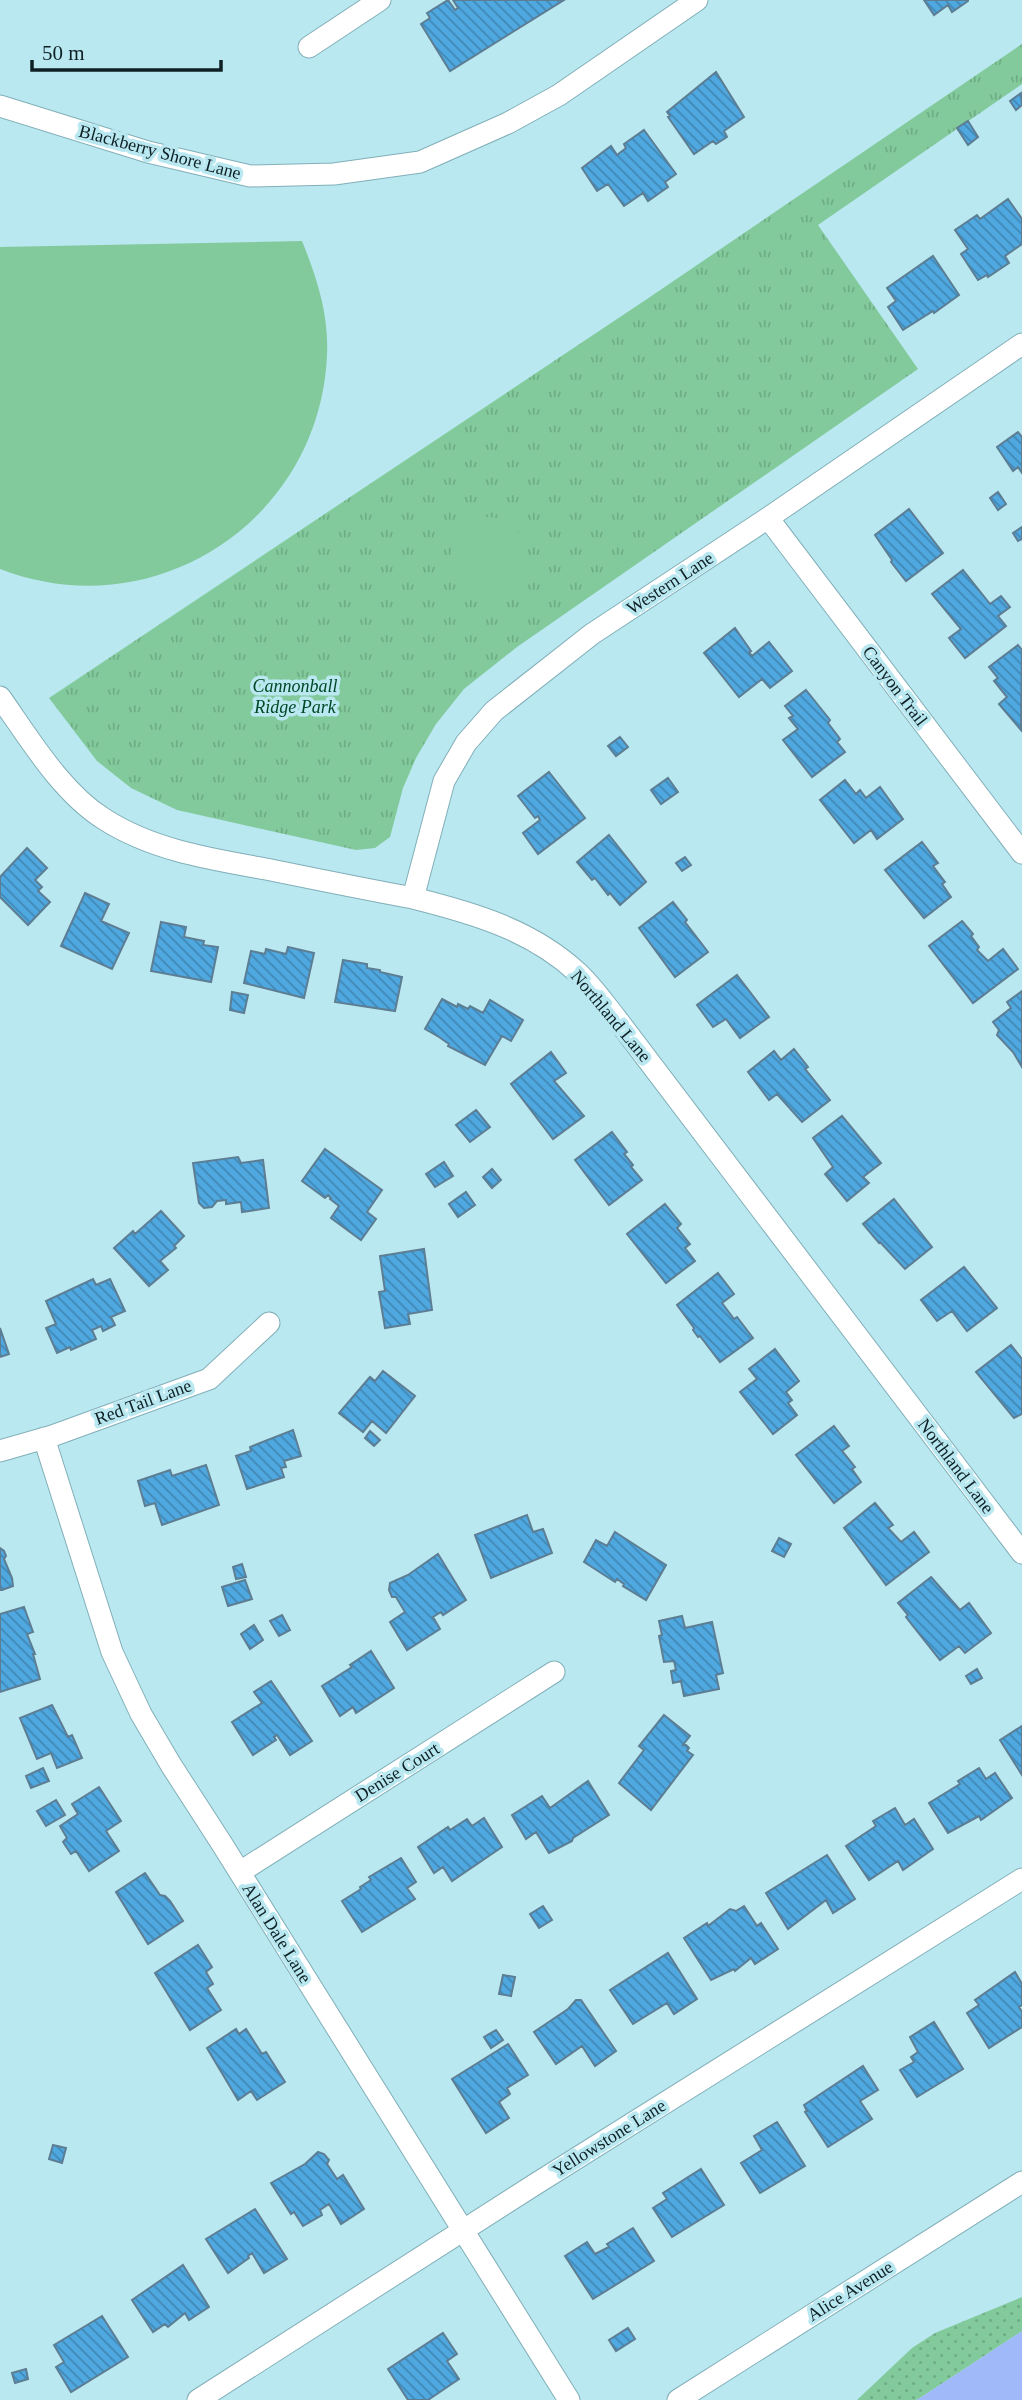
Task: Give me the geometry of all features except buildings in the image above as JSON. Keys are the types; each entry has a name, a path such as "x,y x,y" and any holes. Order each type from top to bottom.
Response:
{"street":[{"path":"309,47 380,0"},
{"name":"Blackberry Shore Lane","path":"0,106 148,152 250,176 334,174 420,162 508,123 559,95 689,2"},
{"name":"Western Lane","path":"413,898 444,781 466,743 494,710 592,634 768,518 1022,344"},
{"name":"Canyon Trail","path":"768,518 1022,853"},
{"name":"Northland Lane","path":"0,697 55,774 71,790 103,819 142,838 183,853 413,898 503,924 543,945 579,974 616,1018 1022,1553"},
{"name":"Red Tail Lane","path":"0,1451 209,1379 269,1323"},
{"name":"Alan Dale Lane","path":"44,1438 112,1652 141,1714 170,1765 240,1872 569,2400"},
{"name":"Denise Court","path":"240,1872 555,1672"},
{"name":"Yellowstone Lane","path":"198,2400 1022,1879"},
{"name":"Alice Avenue","path":"678,2400 1022,2182"}],"green space":[{"name":"Cannonball Ridge Park","path":"1022,44 1022,84 818,225 918,369 517,647 464,689 436,724 416,758 403,788 390,837 375,848 356,850 177,810 131,788 97,761 49,698 650,297"},
{"path":"302,241 321,297 327,355 317,414 295,466 261,511 219,546 170,571 116,584 58,584 0,569 0,247"},
{"path":"488,517 502,520 514,528 522,540 525,554 522,568 514,580 502,588 488,591 474,588 462,580 454,568 451,554 454,540 462,528 474,520"},
{"path":"1022,2297 1022,2331 920,2398 857,2400 912,2348 935,2333"}],"water":[{"path":"1022,2331 1022,2400 916,2400 920,2398"}]}
